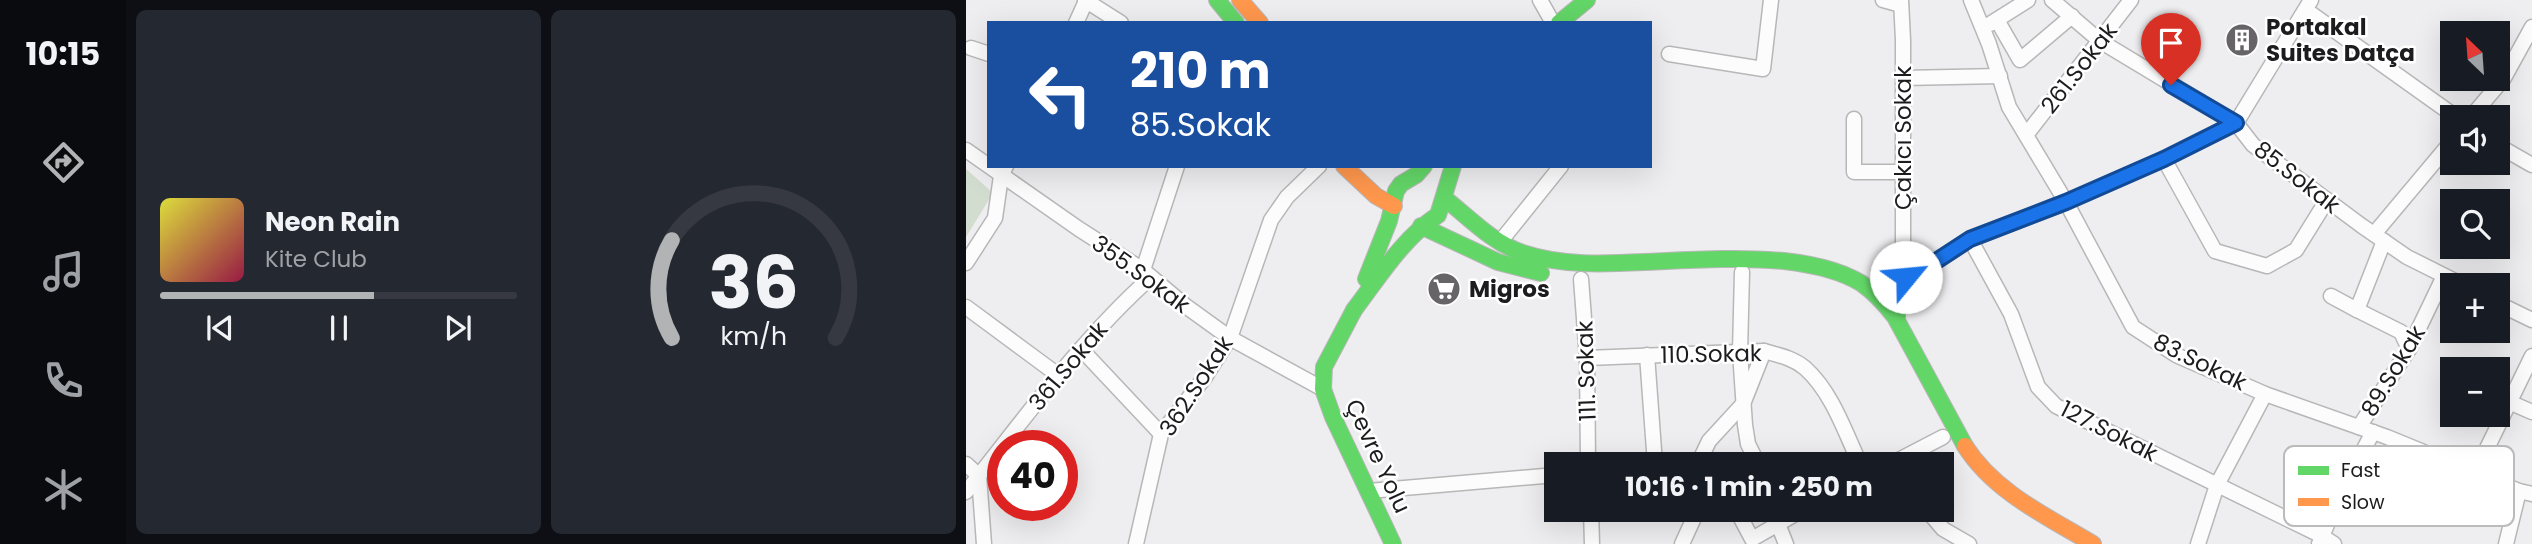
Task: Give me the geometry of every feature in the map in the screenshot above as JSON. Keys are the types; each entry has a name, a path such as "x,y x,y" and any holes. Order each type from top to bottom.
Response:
{"main road":[{"path":"1240,0 1258,21"},
{"path":"1561,21 1587,0"},
{"path":"1346,168 1376,197 1394,206 1403,219 1498,262 1535,272 1581,279 1742,272 1807,279 1832,285 1856,298 1874,314 1899,347 1943,437 1958,460 1981,486 2068,544"},
{"path":"1354,310 1421,226 1438,215 1452,168"},
{"path":"1354,310 1394,206 1396,191 1415,169 1431,179 1444,198 1500,242 1519,252 1561,264 1732,258 1818,265 1862,284 1897,319 1970,455 2000,484 2093,544"},
{"path":"1862,284 1906,277 1921,271 1970,239 2066,202"},
{"path":"1897,319 1894,302 1898,288 1906,277"},
{"name":"Çevre Yolu","path":"1354,310 1324,367 1323,389 1393,544"}],"street":[{"path":"1540,0 1552,21"},
{"path":"1669,54 1763,69 1771,0"},
{"path":"1883,0 1901,3"},
{"name":"83.Sokak","path":"1971,0 2009,107 2066,202 2133,327 2176,355 2265,394 2408,446"},
{"path":"1983,29 2028,0"},
{"name":"85.Sokak","path":"2052,0 2100,41 2236,123 2253,145 2379,238 2407,257 2440,274"},
{"name":"261.Sokak","path":"2026,135 2131,0"},
{"path":"1077,21 1085,1 1118,21"},
{"name":"Çakıcı Sokak","path":"1901,3 1903,251 1906,277"},
{"path":"2066,202 2164,159 2236,123 2309,5 2440,105"},
{"path":"1997,20 2020,60 2072,16"},
{"path":"2481,105 2504,78 2532,27"},
{"path":"971,48 987,53"},
{"path":"1903,78 2000,76"},
{"path":"1854,119 1854,172 1903,172"},
{"name":"355.Sokak","path":"966,150 987,162"},
{"path":"2510,152 2532,164"},
{"path":"2357,310 2379,238 2440,157"},
{"path":"2164,159 2215,251 2267,266 2296,250 2327,200"},
{"name":"361.Sokak","path":"966,492 1058,375 1147,274 1176,168"},
{"name":"362.Sokak","path":"1136,544 1161,434 1205,377 1230,338 1271,220 1287,197 1317,168"},
{"path":"1500,242 1559,168"},
{"path":"966,263 995,218 1004,171"},
{"name":"355.Sokak","path":"1004,171 1147,274 1230,338 1323,389"},
{"name":"127.Sokak","path":"1970,239 2011,314 2038,387 2056,406 2284,520"},
{"path":"1742,272 1740,352 1743,404 1748,444 1752,452"},
{"name":"111. Sokak","path":"1581,279 1587,358 1588,452"},
{"name":"89.Sokak","path":"2359,427 2409,349 2440,284"},
{"path":"2330,296 2401,332 2409,349"},
{"path":"966,307 1058,375"},
{"path":"2510,309 2532,320"},
{"path":"1081,349 1161,434"},
{"path":"1704,452 1709,442 1743,404 1764,351"},
{"name":"110.Sokak","path":"1587,358 1764,351 1787,357 1804,368 1835,409 1855,452"},
{"path":"1647,355 1654,452"},
{"path":"2510,400 2532,356"},
{"path":"2198,544 2217,485 2265,394"},
{"path":"2510,402 2532,412"},
{"path":"2488,446 2497,427"},
{"name":"89.Sokak","path":"2366,446 2373,432"},
{"path":"1914,452 1943,437"},
{"path":"966,464 979,475 984,544"},
{"path":"1368,491 1544,476"},
{"path":"2514,524 2525,493"},
{"path":"1591,522 1592,544"},
{"path":"1682,544 1692,522"},
{"path":"1741,522 1749,542 1783,522"},
{"path":"1777,522 1786,544"},
{"path":"1937,522 1962,542"},
{"name":"127.Sokak","path":"2296,526 2325,541"},
{"path":"2507,544 2513,526"}],"shaded area":[{"path":"966,169 993,193 966,237"}],"traffic: fast":[{"path":"1217,0 1234,21"},
{"path":"1561,21 1587,0"},
{"path":"1366,279 1389,221 1396,191 1422,168"},
{"path":"1354,310 1403,246 1438,215 1452,168"},
{"path":"1444,198 1501,243 1523,253 1553,260 1599,263 1715,259 1784,261 1814,266 1852,278 1875,294 1895,317 1965,446"},
{"path":"1906,277 1921,271 1970,239 2066,202"},
{"path":"1421,226 1498,262 1541,273"},
{"path":"1897,319 1897,297 1906,277"},
{"path":"1354,310 1324,367 1323,389 1333,417 1393,544"}],"traffic: slow":[{"path":"1240,0 1258,21"},
{"path":"1346,168 1376,196 1394,206"},
{"path":"1965,446 1977,462 2006,490 2093,544"}],"place":[{"name":"Portakal Suites Datça","path":"2242,40"},
{"name":"Migros","path":"1444,289"}],"route":[{"path":"1906,277 1921,271 1970,239 2066,202 2164,159 2236,123 2171,85"}]}
